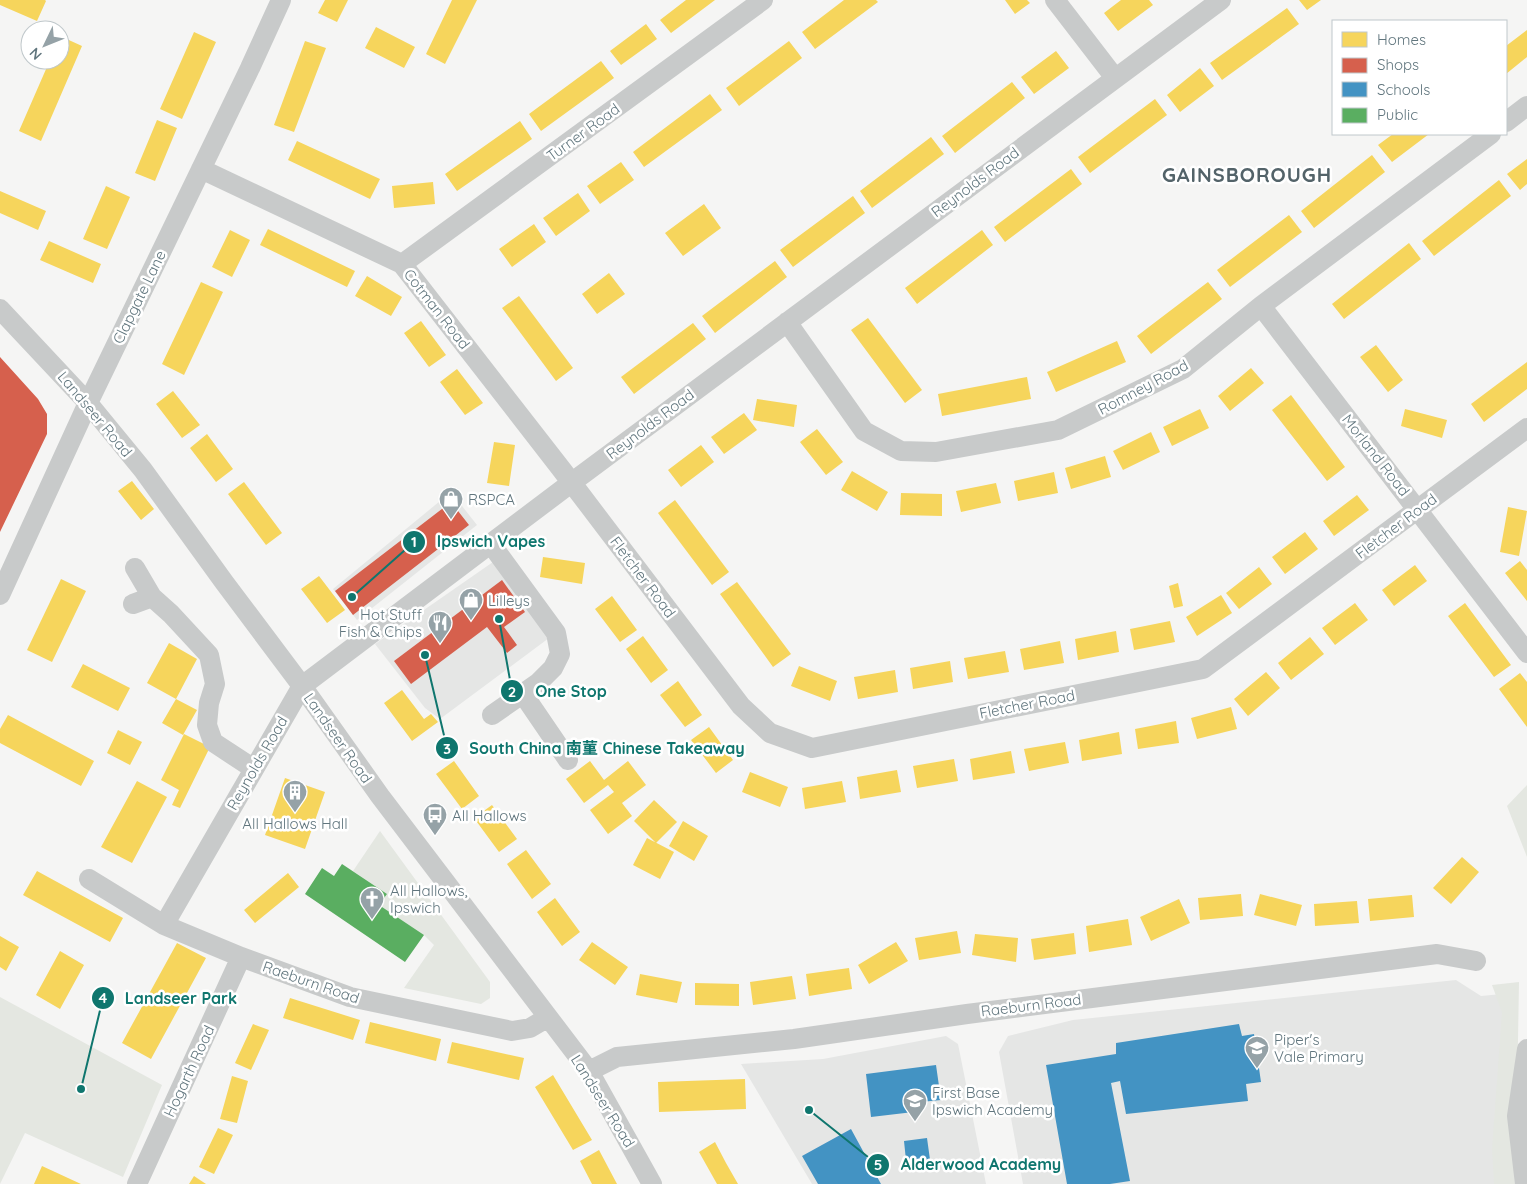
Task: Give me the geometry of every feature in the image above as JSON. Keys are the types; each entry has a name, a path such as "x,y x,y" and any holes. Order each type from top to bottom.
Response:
{"street":[{"name":"Clapgate Lane","path":"0,595 88,403 281,0"},
{"name":"Turner Road","path":"402,264 763,0"},
{"path":"1055,0 1115,78"},
{"name":"Reynolds Road","path":"164,925 302,686 571,482 1222,0"},
{"path":"1507,121 1527,106"},
{"name":"Romney Road","path":"787,322 864,431 901,452 936,452 1058,430 1183,369 1261,306 1489,135"},
{"name":"Cotman Road","path":"201,169 402,264 571,482"},
{"name":"Morland Road","path":"1261,306 1527,652"},
{"name":"Landseer Road","path":"0,309 88,403 143,470 302,686 380,796 589,1071 652,1184"},
{"name":"Fletcher Road","path":"571,482 741,706 770,733 812,748 1204,669 1527,428"},
{"path":"491,544 556,634 560,654 553,668 523,694 492,715"},
{"path":"135,568 152,597 171,614 209,655 215,684 209,703 207,725 213,742 254,770"},
{"path":"133,604 152,597"},
{"path":"523,694 568,760"},
{"name":"Raeburn Road","path":"89,879 164,925 241,958 350,997 512,1031 530,1028 547,1018"},
{"name":"Raeburn Road","path":"589,1071 617,1057 794,1039 967,1014 1437,954 1476,961"},
{"name":"Hogarth Road","path":"137,1184 241,958"},
{"path":"1525,1184 1517,1116 1527,1049"}],"shaded area":[{"path":"451,492 477,525 357,620 333,589"},
{"path":"493,562 549,638 440,719 425,708 375,644"},
{"path":"1527,785 1527,857 1507,806"},
{"path":"380,831 490,982 490,998 481,1004 404,988 434,945 424,935 379,905 387,894 353,871"},
{"name":"Piper's Vale Primary","path":"1456,980 1481,996 1513,993 1512,1184 1023,1184 999,1052 1008,1036 1073,1020"},
{"path":"1519,982 1515,1184 1494,1184 1492,1149 1502,1012 1492,985"},
{"path":"0,997 162,1085 123,1177 25,1133 0,1184"},
{"name":"First Base Ipswich Academy","path":"946,1036 958,1044 986,1184 812,1184 741,1064 823,1059"}],"building: Homes":[{"path":"0,0 46,1 37,20 0,5"},
{"path":"325,0 348,0 337,22 318,13"},
{"path":"452,0 477,0 445,64 426,54"},
{"path":"686,0 715,0 671,33 660,20"},
{"path":"844,0 876,0 878,2 815,49 802,32"},
{"path":"1005,0 1027,0 1030,3 1015,14"},
{"path":"1121,0 1149,0 1153,5 1118,31 1104,13"},
{"path":"1299,0 1321,0 1307,10"},
{"path":"1287,8 1299,24 1222,80 1210,63"},
{"path":"646,24 657,39 621,65 610,51"},
{"path":"376,27 415,47 404,68 365,48"},
{"path":"1527,30 1527,57 1507,73 1507,45"},
{"path":"194,32 216,42 182,119 160,109"},
{"path":"70,41 82,46 41,141 19,131 46,70 70,70"},
{"path":"305,41 326,48 294,132 274,125"},
{"path":"789,41 802,58 739,106 726,88"},
{"path":"1056,51 1069,68 1034,94 1021,77"},
{"path":"601,61 614,78 541,131 529,114"},
{"path":"1200,68 1214,86 1180,112 1167,95"},
{"path":"1012,82 1025,98 955,153 942,136"},
{"path":"710,94 722,110 644,167 633,152"},
{"path":"1155,99 1167,115 1090,173 1078,157"},
{"path":"157,120 177,128 155,181 135,173"},
{"path":"520,121 532,139 457,191 445,174"},
{"path":"1392,135 1428,135 1392,162 1378,145"},
{"path":"931,137 944,154 872,208 860,191"},
{"path":"297,141 380,179 370,199 288,160"},
{"path":"1372,155 1385,172 1314,228 1301,211"},
{"path":"1527,159 1527,184 1520,190 1507,174"},
{"path":"621,162 634,180 600,204 587,186"},
{"path":"1071,169 1082,184 1005,242 994,227"},
{"path":"1499,180 1511,196 1434,256 1422,241"},
{"path":"433,182 435,204 394,208 392,186"},
{"path":"106,186 130,197 107,249 83,239"},
{"path":"0,191 46,211 38,230 0,213"},
{"path":"578,193 590,211 556,236 543,218"},
{"path":"853,196 865,213 793,267 780,250"},
{"path":"704,204 721,228 683,256 665,233"},
{"path":"1289,215 1302,232 1230,287 1217,270"},
{"path":"534,224 546,242 512,267 499,249"},
{"path":"268,229 355,271 347,287 260,245"},
{"path":"230,230 250,240 232,277 212,267"},
{"path":"982,230 993,245 917,304 905,288"},
{"path":"49,241 101,264 93,283 40,260"},
{"path":"1409,243 1421,259 1344,319 1332,304"},
{"path":"775,261 787,277 715,333 702,316"},
{"path":"609,273 625,294 597,314 582,294"},
{"path":"367,276 402,297 391,316 355,296"},
{"path":"201,282 223,292 184,375 162,364"},
{"path":"1208,282 1222,299 1151,354 1137,336"},
{"path":"519,296 573,368 556,381 502,308"},
{"path":"868,318 922,390 905,403 851,330"},
{"path":"421,321 446,355 429,367 404,333"},
{"path":"693,323 706,339 634,394 621,377"},
{"path":"1117,341 1126,362 1056,392 1047,372"},
{"path":"1376,345 1403,380 1388,392 1360,357"},
{"path":"1527,362 1527,389 1484,422 1471,404"},
{"path":"1251,368 1264,383 1230,411 1218,396"},
{"path":"457,369 483,403 465,415 440,382"},
{"path":"1027,377 1031,399 942,416 938,394"},
{"path":"173,391 200,425 182,438 156,404"},
{"path":"1291,395 1345,467 1327,481 1272,410"},
{"path":"757,399 797,405 794,427 753,420"},
{"path":"1200,409 1209,428 1172,446 1163,427"},
{"path":"1405,409 1447,420 1442,438 1401,426"},
{"path":"744,413 757,430 724,454 711,437"},
{"path":"817,429 843,462 826,475 800,442"},
{"path":"1151,432 1160,452 1123,470 1113,451"},
{"path":"207,434 233,469 216,482 190,448"},
{"path":"494,442 515,445 509,486 487,483"},
{"path":"701,445 714,462 681,487 668,470"},
{"path":"1105,456 1111,477 1071,489 1065,468"},
{"path":"852,471 888,492 877,511 841,490"},
{"path":"1054,472 1058,493 1018,501 1014,481"},
{"path":"132,481 154,509 141,520 118,491"},
{"path":"244,482 282,533 266,545 228,494"},
{"path":"996,483 1001,503 961,512 956,491"},
{"path":"901,493 942,494 942,516 900,515"},
{"path":"1357,495 1369,510 1334,536 1323,521"},
{"path":"675,500 729,572 712,585 658,513"},
{"path":"1508,507 1527,511 1519,556 1500,552"},
{"path":"1305,532 1318,549 1285,574 1272,557"},
{"path":"543,557 585,563 582,584 540,577"},
{"path":"1520,561 1527,570 1527,601 1505,573"},
{"path":"1415,565 1427,581 1394,606 1382,590"},
{"path":"1259,567 1272,584 1239,609 1226,593"},
{"path":"319,576 345,610 327,623 301,589"},
{"path":"61,579 86,591 52,662 27,650"},
{"path":"737,582 791,654 773,667 720,594"},
{"path":"1178,583 1183,606 1174,608 1169,586"},
{"path":"1221,595 1232,613 1197,636 1186,617"},
{"path":"612,596 637,630 620,642 595,609"},
{"path":"1355,603 1368,620 1335,645 1322,628"},
{"path":"1465,603 1511,665 1494,677 1448,616"},
{"path":"1170,621 1175,642 1134,650 1130,629"},
{"path":"1116,631 1119,652 1078,660 1075,639"},
{"path":"643,636 668,670 651,683 626,649"},
{"path":"1310,637 1324,654 1291,680 1278,663"},
{"path":"1060,641 1064,663 1024,670 1020,649"},
{"path":"169,643 197,659 176,699 147,683"},
{"path":"1005,651 1009,672 968,679 964,658"},
{"path":"950,661 953,682 913,689 910,668"},
{"path":"83,664 130,688 118,711 71,687"},
{"path":"799,666 837,681 830,701 791,686"},
{"path":"895,670 898,692 858,699 854,677"},
{"path":"1266,672 1280,688 1248,716 1234,699"},
{"path":"1520,673 1527,682 1527,727 1499,689"},
{"path":"678,681 702,715 685,727 660,695"},
{"path":"402,690 424,719 431,714 438,722 412,741 384,703"},
{"path":"176,699 197,710 183,735 162,723"},
{"path":"1231,707 1237,729 1197,739 1191,718"},
{"path":"8,715 94,761 81,786 0,743 0,729"},
{"path":"1176,721 1179,743 1138,749 1135,729"},
{"path":"709,727 733,760 716,773 691,740"},
{"path":"118,730 142,742 130,765 107,753"},
{"path":"1119,732 1122,754 1082,761 1079,740"},
{"path":"184,734 210,747 180,808 172,805 179,790 161,780"},
{"path":"1065,742 1069,763 1029,771 1024,749"},
{"path":"1011,751 1015,773 973,780 970,759"},
{"path":"954,759 958,781 917,788 913,766"},
{"path":"454,761 479,796 462,809 436,774"},
{"path":"590,761 604,780 628,761 646,785 622,803 632,816 608,834 590,810 614,792 608,785 584,803 566,779"},
{"path":"897,770 901,792 860,799 857,777"},
{"path":"750,772 788,787 780,807 742,792"},
{"name":"All Hallows Hall","path":"285,778 325,792 305,849 265,835"},
{"path":"137,781 167,797 132,863 101,847"},
{"path":"842,781 846,802 805,809 802,788"},
{"path":"654,800 677,822 656,843 634,821"},
{"path":"492,805 517,839 499,852 474,818"},
{"path":"683,821 708,836 694,861 669,846"},
{"path":"647,838 674,852 660,879 633,865"},
{"path":"526,850 551,884 532,899 507,864"},
{"path":"1462,857 1479,872 1451,904 1433,888"},
{"path":"37,871 123,918 110,942 23,895"},
{"path":"288,873 299,887 255,923 244,910"},
{"path":"1241,894 1243,916 1200,920 1198,898"},
{"path":"1260,894 1302,905 1296,926 1254,915"},
{"path":"1412,895 1414,917 1370,921 1368,899"},
{"path":"555,898 580,932 562,946 537,912"},
{"path":"1179,899 1190,923 1151,941 1140,917"},
{"path":"1357,901 1359,923 1315,926 1314,904"},
{"path":"1128,919 1132,945 1089,952 1086,926"},
{"path":"957,931 961,953 919,960 915,938"},
{"path":"1074,933 1076,954 1034,960 1031,939"},
{"path":"975,934 1018,938 1016,962 972,955"},
{"path":"0,936 19,947 6,971 0,967"},
{"path":"592,942 628,967 615,985 579,960"},
{"path":"896,942 908,961 869,984 858,965"},
{"path":"177,943 206,958 151,1059 122,1043"},
{"path":"60,951 84,965 60,1009 36,995"},
{"path":"849,968 852,989 809,996 806,974"},
{"path":"640,974 682,982 677,1003 636,995"},
{"path":"792,976 796,999 753,1005 750,982"},
{"path":"695,983 739,984 739,1006 695,1005"},
{"path":"290,998 360,1020 353,1040 283,1018"},
{"path":"370,1022 441,1039 436,1061 365,1043"},
{"path":"253,1024 269,1030 251,1070 235,1063"},
{"path":"452,1042 524,1058 519,1080 447,1063"},
{"path":"553,1075 592,1140 573,1150 535,1087"},
{"path":"232,1076 248,1081 237,1123 220,1119"},
{"path":"745,1079 746,1109 659,1112 658,1082"},
{"path":"218,1128 233,1135 214,1174 199,1167"},
{"path":"715,1142 738,1184 717,1184 699,1152"},
{"path":"599,1150 617,1184 592,1184 580,1161"},
{"path":"42,1166 81,1184 34,1184"},
{"path":"194,1176 206,1184 189,1184"}],"building: Shops":[{"path":"0,357 38,399 47,414 47,434 0,532"},
{"path":"451,502 469,525 353,615 335,591"},
{"path":"502,580 525,612 504,627 517,645 507,653 487,627 411,684 394,661"}],"building: Schools":[{"path":"1239,1024 1242,1036 1254,1034 1261,1082 1246,1084 1248,1101 1126,1114 1120,1081 1111,1083 1130,1181 1110,1184 1067,1184 1046,1065 1116,1054 1116,1043"},
{"path":"936,1065 941,1100 921,1102 922,1111 871,1117 866,1074"},
{"path":"851,1129 881,1184 818,1184 802,1156"},
{"path":"927,1138 931,1167 907,1170 904,1141"}],"building: Public":[{"name":"All Hallows, Ipswich","path":"342,864 387,894 379,905 424,935 405,962 305,894 322,868 334,876"}],"place":[{"name":"RSPCA","path":"451,520"},
{"name":"Ipswich Vapes","path":"352,597"},
{"name":"One Stop","path":"499,619"},
{"name":"Lilleys","path":"471,621"},
{"name":"Hot Stuff Fish & Chips","path":"440,644"},
{"name":"South China 南菫 Chinese Takeaway","path":"425,655"},
{"name":"All Hallows Hall","path":"295,813"},
{"name":"All Hallows","path":"435,836"},
{"name":"All Hallows, Ipswich","path":"372,920"},
{"name":"Piper's Vale Primary","path":"1257,1069"},
{"name":"Landseer Park","path":"81,1089"},
{"name":"Alderwood Academy","path":"809,1110"},
{"name":"First Base Ipswich Academy","path":"915,1122"}],"district":[{"name":"GAINSBOROUGH","path":"1247,174"}]}
